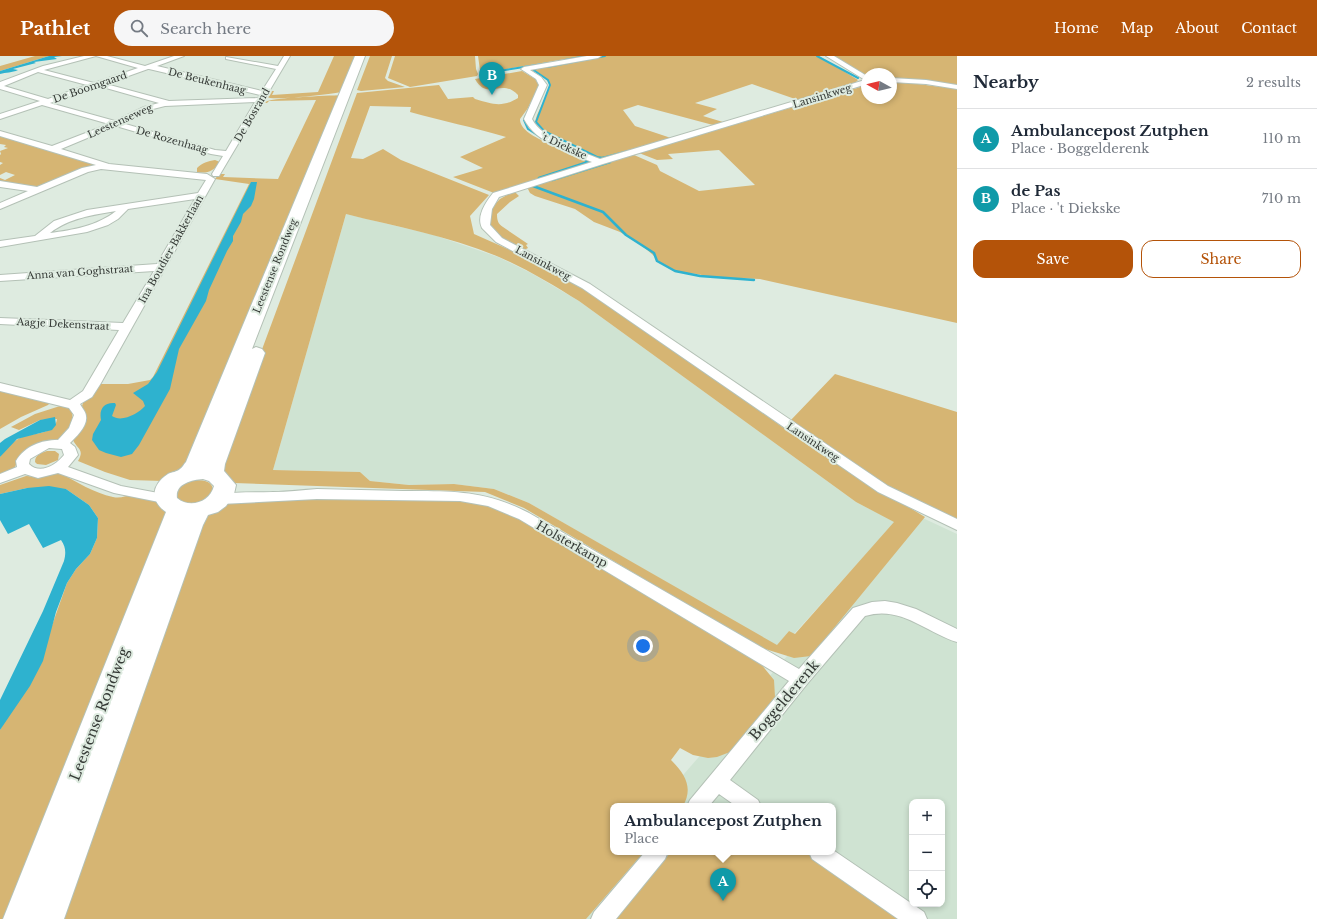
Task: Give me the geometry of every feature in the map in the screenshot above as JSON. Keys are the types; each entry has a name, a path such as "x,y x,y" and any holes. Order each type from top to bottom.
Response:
{"main road":[{"name":"Leestense Rondweg","path":"20,919 195,494 214,464 349,93 360,56"},
{"name":"Leestense Rondweg","path":"195,494 178,478 187,474 196,464 349,93 368,56"},
{"name":"Leestense Rondweg","path":"47,919 191,525 195,494"}],"street":[{"path":"0,86 45,67 93,56"},
{"path":"99,56 150,67"},
{"path":"132,56 150,67"},
{"name":"De Boomgaard","path":"0,117 181,56"},
{"path":"220,56 280,68"},
{"name":"De Bosrand","path":"216,174 287,56"},
{"name":"'t Diekske","path":"598,56 524,68 539,78 543,85 528,119 531,128 543,136 600,162"},
{"name":"Lansinkweg","path":"829,56 861,75"},
{"path":"45,67 99,84"},
{"name":"De Beukenhaag","path":"150,67 263,97"},
{"path":"36,70 99,84 168,102"},
{"path":"897,80 926,82 957,87"},
{"name":"Lansinkweg","path":"861,84 600,162 496,195 487,208 485,226 500,240 586,286 877,484 927,511 957,525"},
{"path":"0,86 43,103"},
{"path":"0,93 43,103"},
{"name":"Leestenseweg","path":"53,149 116,123 145,109 168,102 263,97"},
{"name":"De Rozenhaag","path":"43,103 214,152 229,154"},
{"path":"0,133 107,166"},
{"path":"0,206 85,170 107,166"},
{"name":"Ina Boudier-Bakkerlaan","path":"72,404 84,397 90,391 211,179 107,166"},
{"path":"1,184 39,190"},
{"path":"1,184 22,197"},
{"path":"38,238 48,229 71,217 184,197 200,196"},
{"path":"0,244 72,233 105,224 115,218 123,210 123,207"},
{"name":"Anna van Goghstraat","path":"0,278 161,267"},
{"name":"Aagje Dekenstraat","path":"0,321 127,327"},
{"path":"0,387 72,404 79,412 79,421 73,432 61,444"},
{"path":"48,444 61,444 71,450 71,454 63,464 48,472 36,473 25,469 22,465 23,460 32,450 48,444"},
{"name":"Holsterkamp","path":"63,464 120,490 239,497 274,497 317,494 460,496 479,497 493,501 524,516 801,679"},
{"path":"0,479 25,469"},
{"name":"Boggelderenk","path":"700,803 801,679 859,612 868,608 879,606 896,608 910,612 957,636"},
{"path":"717,782 748,803"},
{"path":"602,919 655,855"},
{"path":"823,855 916,919"}],"shaded area":[{"path":"35,56 49,56 0,71 0,66"},
{"path":"334,56 358,56 342,92 291,98 266,97 269,91 274,91 272,95 318,92"},
{"path":"370,56 392,56 385,78 388,81 405,87 361,91 357,90"},
{"path":"395,56 475,56 478,74 477,76 410,87 388,78"},
{"path":"478,56 584,56 483,73 480,70"},
{"path":"605,56 819,56 858,80 855,83 798,100 752,84 695,103 717,109 703,116 723,122 713,125 638,105 623,110 635,126 671,138 598,159 539,128 535,122 550,87 546,79 533,70"},
{"path":"833,56 957,56 957,86 897,79 897,68 861,68 861,72"},
{"path":"522,71 535,79 539,85 528,108 520,119 522,126 529,133 538,138 589,162 494,193 453,177 483,168 460,157 506,137 410,112 411,107 370,106 351,158 363,159 383,149 401,160 489,195 470,216 474,234 544,265 602,299 819,453 925,517 811,656 794,658 759,647 524,508 485,492 234,483 230,478 217,471 357,93 439,85 448,99 473,97 475,99 487,102 502,104 518,98 518,95 512,90 506,88 485,89 480,86 475,79","holes":["346,214 423,232 462,243 499,257 540,278 579,301 856,502 894,522 795,634 789,631 777,645 529,503 494,489 454,484 409,485 370,481 360,472 273,470"]},
{"path":"897,82 957,89 957,323 760,279 711,277 675,272 659,262 639,243 620,232 594,222 575,209 535,196 530,193 527,187 634,155 657,165 660,171 699,191 755,185 719,150 668,154 673,159 657,160 639,153 861,87 861,104 897,104"},
{"path":"342,95 320,148 305,174 303,187 185,471 163,481 130,480 78,461 81,451 73,440 86,415 82,406 83,403 99,384 128,384 150,380 153,377 249,184 215,179 219,174 225,174 223,177 278,179 316,100 269,101 267,103 262,103 268,101 276,99"},
{"path":"0,136 95,164 39,188 0,181 0,178 5,180 15,175 6,172 0,175 0,165 3,163 0,162 0,151 8,148 4,147 6,145 0,144"},
{"path":"215,160 220,162 213,170 204,173 197,172 197,168 201,165"},
{"path":"514,191 519,196 497,214 497,218 501,226 528,244 526,245 528,248 524,250 498,235 489,221 491,208 500,199"},
{"path":"346,214 434,235 498,257 531,273 579,301 856,502 895,522 794,634 789,631 777,646 529,503 494,489 454,484 409,485 370,481 360,472 273,470"},
{"path":"835,374 957,412 957,521 894,490 790,421"},
{"path":"0,391 50,403 0,429"},
{"path":"60,406 70,408 73,416 70,429 65,435 53,441 39,443 22,452 14,468 0,476 0,457 8,447 23,437 47,431 52,428 57,419 40,420 19,430 11,427 35,414"},
{"path":"47,451 55,451 59,454 58,460 46,465 37,464 35,460 37,456"},
{"path":"60,473 86,487 106,495 121,497 140,495 150,497 168,512 14,919 0,919 0,730 50,631 67,583 76,569 90,554 97,538 98,518 89,505 66,489 27,488 0,494 0,485 26,476 40,477"},
{"path":"194,480 208,482 213,489 210,494 202,501 192,503 181,501 176,498 176,490 183,484"},
{"path":"252,500 454,500 481,503 506,511 761,664 774,680 775,697 730,752 717,757 708,758 693,755 680,748 671,760 680,770 686,781 688,793 684,803 610,803 610,855 641,855 586,919 57,919 202,514 227,502"},
{"path":"912,513 957,534 957,919 552,919 611,855 836,855 836,803 659,803"},
{"path":"668,855 809,855 902,919 615,919"}],"water":[{"path":"49,56 62,56 54,57 57,59 34,62 36,63 13,69 18,70 16,71 0,74 0,71"},
{"path":"251,182 257,182 254,199 251,206 243,214 241,222 233,236 233,241 209,290 206,301 179,349 170,389 139,445 132,454 121,457 99,450 92,440 93,434 101,420 101,410 105,405 115,403 116,405 112,416 116,418 125,418 135,414 145,406 143,401 133,393 148,384 157,372"},
{"path":"55,417 56,425 52,430 17,439 0,457 0,443 5,439 40,420"},
{"path":"49,486 66,489 89,505 98,518 97,538 90,554 76,569 67,583 56,612 43,661 30,686 0,730 0,700 43,611 64,561 65,548 61,540 43,548 29,524 8,534 0,520 0,494 27,488"}],"waterway":[{"path":"565,60 586,56"},
{"path":"547,67 605,56"},
{"path":"817,56 858,78"},
{"path":"486,73 549,63"},
{"path":"536,69 532,69 548,80 550,85 536,122 544,131 597,157 602,158"},
{"path":"526,115 524,120 528,129 542,138"},
{"path":"602,158 628,151"},
{"path":"539,178 588,162 583,158"},
{"path":"552,180 610,162"},
{"path":"533,186 603,212 626,235 654,253 657,261 675,271 700,276 754,280"}],"place":[{"name":"de Pas","path":"492,95"},
{"name":"Ambulancepost Zutphen","path":"723,901"}]}
